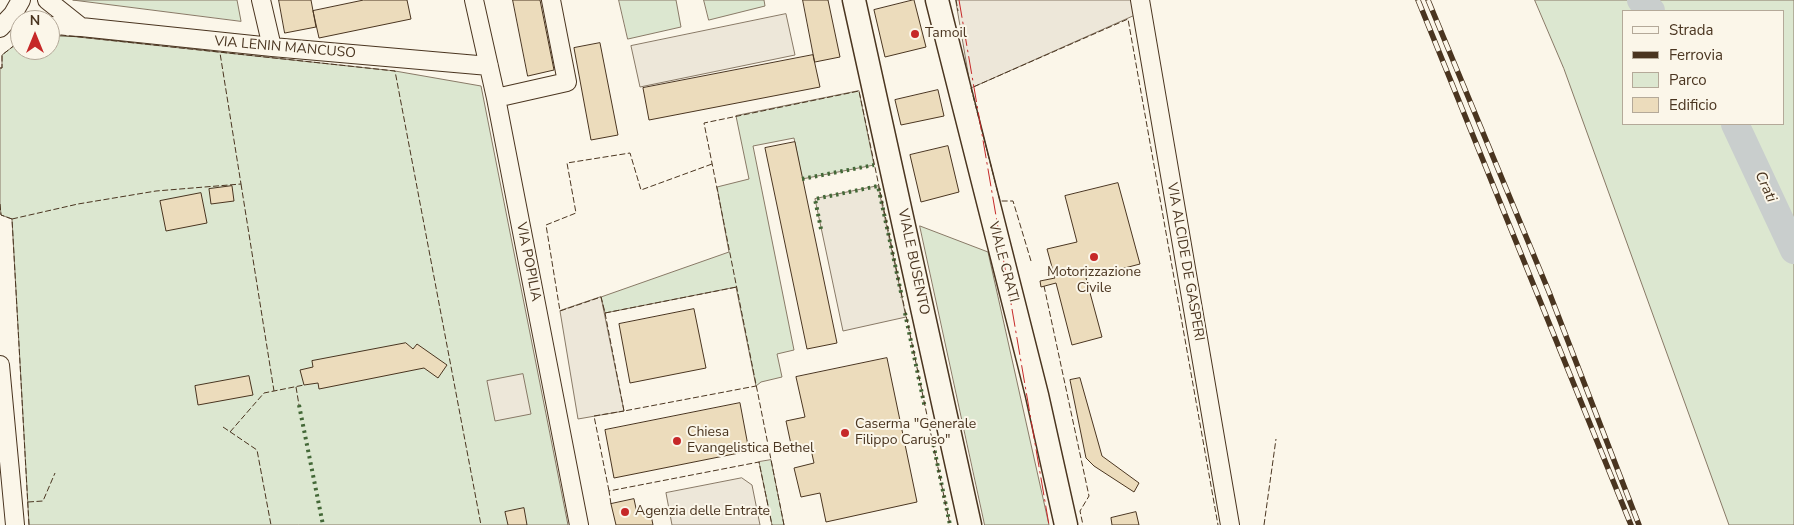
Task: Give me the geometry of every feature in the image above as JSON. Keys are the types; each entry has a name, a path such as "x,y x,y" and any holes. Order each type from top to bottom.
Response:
{"main road":[{"name":"VIALE BUSENTO","path":"854,0 970,525"},
{"name":"VIALE CRATI","path":"937,0 1034,386 1066,525"}],"street":[{"path":"7,27 21,0"},
{"path":"47,0 80,26"},
{"path":"261,0 272,47"},
{"name":"VIA POPILIA","path":"474,0 496,98 579,525"},
{"path":"496,98 567,82 551,0"},
{"name":"VIA ALCIDE DE GASPERI","path":"1140,0 1230,525"},
{"name":"VIA LENIN MANCUSO","path":"60,26 80,26 272,47 489,66"},
{"path":"0,365 15,525"}],"green space":[{"path":"73,0 237,0 241,21"},
{"path":"619,0 676,0 681,27 628,39"},
{"path":"704,0 764,0 765,6 709,20"},
{"path":"1535,0 1794,0 1794,525 1729,525 1564,69"},
{"path":"60,35 395,71 481,86 568,525 29,525 12,219 1,215 0,204 0,68 2,68 2,55 10,49 10,60 60,60"},
{"path":"859,91 874,165 802,179 794,138 753,146 794,350 777,354 782,377 761,382 756,386 736,287 605,313 601,297 729,252 717,187 749,179 736,116"},
{"path":"920,226 988,252 1049,525 985,525"},
{"path":"771,460 784,525 772,525 759,462"}],"shaded area":[{"path":"956,0 1131,0 1135,15 971,88"},
{"path":"786,14 795,55 640,87 631,46"},
{"path":"878,186 906,317 843,331 815,199"},
{"path":"601,297 624,411 578,419 560,311"},
{"path":"523,374 531,414 495,421 487,381"},
{"path":"742,478 752,485 760,525 672,525 666,493"}],"building":[{"path":"279,0 311,0 316,27 285,33"},
{"path":"364,0 407,0 411,19 319,38 313,11"},
{"path":"513,0 540,0 554,70 528,76"},
{"path":"803,0 828,0 840,57 815,62"},
{"path":"914,0 926,47 885,57 874,10"},
{"path":"600,43 618,135 591,140 574,48"},
{"path":"813,55 820,87 649,120 643,88"},
{"path":"938,90 944,116 901,125 895,100"},
{"path":"795,142 837,343 807,349 765,148"},
{"path":"948,146 959,192 921,202 910,155"},
{"name":"Motorizzazione Civile","path":"1118,183 1140,264 1086,278 1102,337 1072,345 1056,283 1041,287 1040,281 1055,278 1047,249 1077,242 1065,196"},
{"path":"232,186 234,201 211,204 209,189"},
{"path":"201,193 207,223 166,231 160,201"},
{"path":"694,309 706,368 630,383 619,324"},
{"path":"406,343 413,349 417,344 447,365 438,378 424,368 319,389 318,383 304,385 300,370 313,367 312,361"},
{"name":"Caserma \"Generale Filippo Caruso\"","path":"887,358 917,502 826,522 820,493 801,497 794,468 814,463 810,445 792,449 786,421 805,417 796,377"},
{"path":"249,376 253,395 198,405 195,386"},
{"path":"1080,378 1102,456 1139,483 1134,492 1094,466 1086,458 1070,380"},
{"name":"Chiesa Evangelistica Bethel","path":"740,403 749,451 614,478 605,430"},
{"name":"Agenzia delle Entrate","path":"634,499 637,513 650,510 653,525 616,525 611,504"},
{"path":"524,508 527,525 508,525 505,512"},
{"path":"1136,512 1139,525 1112,525 1111,518"}],"waterway":[{"name":"Crati","path":"1641,0 1650,10"},
{"name":"Crati","path":"1735,125 1794,250"}],"railway":[{"path":"1418,0 1631,525"},
{"path":"1428,0 1549,292 1639,525"}],"hedge":[{"path":"802,179 874,165"},
{"path":"821,229 815,199 878,186 902,297"},
{"path":"905,313 925,408"},
{"path":"299,405 323,525"},
{"path":"932,438 950,525"}],"fence":[{"path":"956,0 958,11"},
{"path":"1031,261 1013,201 1000,201 971,88 1128,19 1218,525"},
{"path":"60,35 395,71 481,525"},
{"path":"0,68 2,68 2,55 10,49"},
{"path":"12,219 78,204 156,191 241,184 220,53"},
{"path":"784,525 704,123 859,91 950,525"},
{"path":"712,164 641,190 630,153 567,163 576,213 546,225 560,311 601,297 605,313 737,287"},
{"path":"241,184 274,391"},
{"path":"0,204 1,215 12,219 29,525"},
{"path":"1044,286 1089,496 1080,511 1083,525"},
{"path":"605,313 624,411 756,386"},
{"path":"230,432 264,393 304,385"},
{"path":"296,387 299,405"},
{"path":"609,491 594,416 624,411"},
{"path":"223,427 257,450 271,525"},
{"path":"1264,525 1276,439"},
{"path":"611,504 609,491 759,462 772,525"},
{"path":"28,502 43,501 55,473"}],"power":[{"path":"959,0 1049,525"}],"place":[{"name":"Tamoil","path":"915,34"},
{"name":"Motorizzazione Civile","path":"1094,257"},
{"name":"Caserma \"Generale Filippo Caruso\"","path":"845,433"},
{"name":"Chiesa Evangelistica Bethel","path":"677,441"},
{"name":"Agenzia delle Entrate","path":"625,512"}]}
